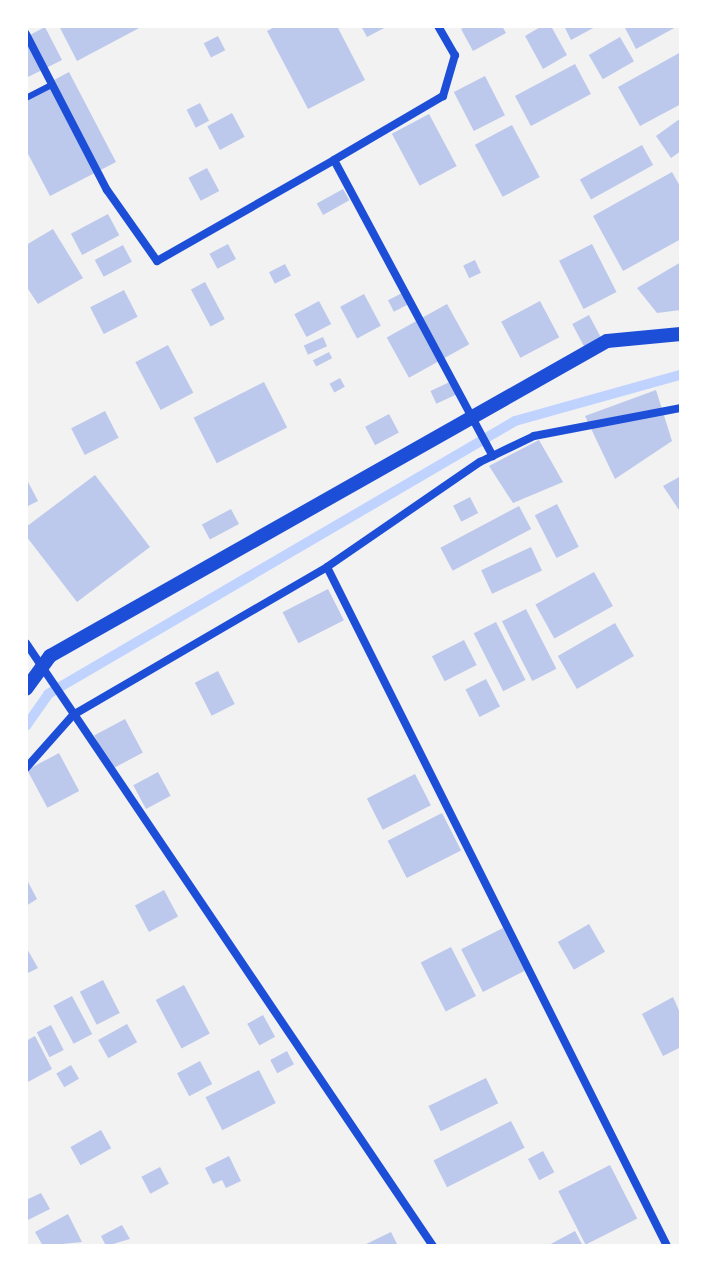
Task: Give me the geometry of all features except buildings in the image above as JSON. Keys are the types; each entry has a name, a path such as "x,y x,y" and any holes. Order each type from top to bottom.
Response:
{"street":[{"path":"26,34 107,190 157,261 443,96 455,55 438,26"},
{"path":"334,160 493,456"},
{"path":"26,689 50,656 607,341 681,334"},
{"path":"26,768 73,715 327,567 493,456 534,436 681,408"},
{"path":"327,567 667,1246"},
{"path":"26,643 433,1246"}],"lane":[{"path":"26,98 51,85"}],"waterway":[{"path":"26,726 48,694 515,421 680,375"}]}
